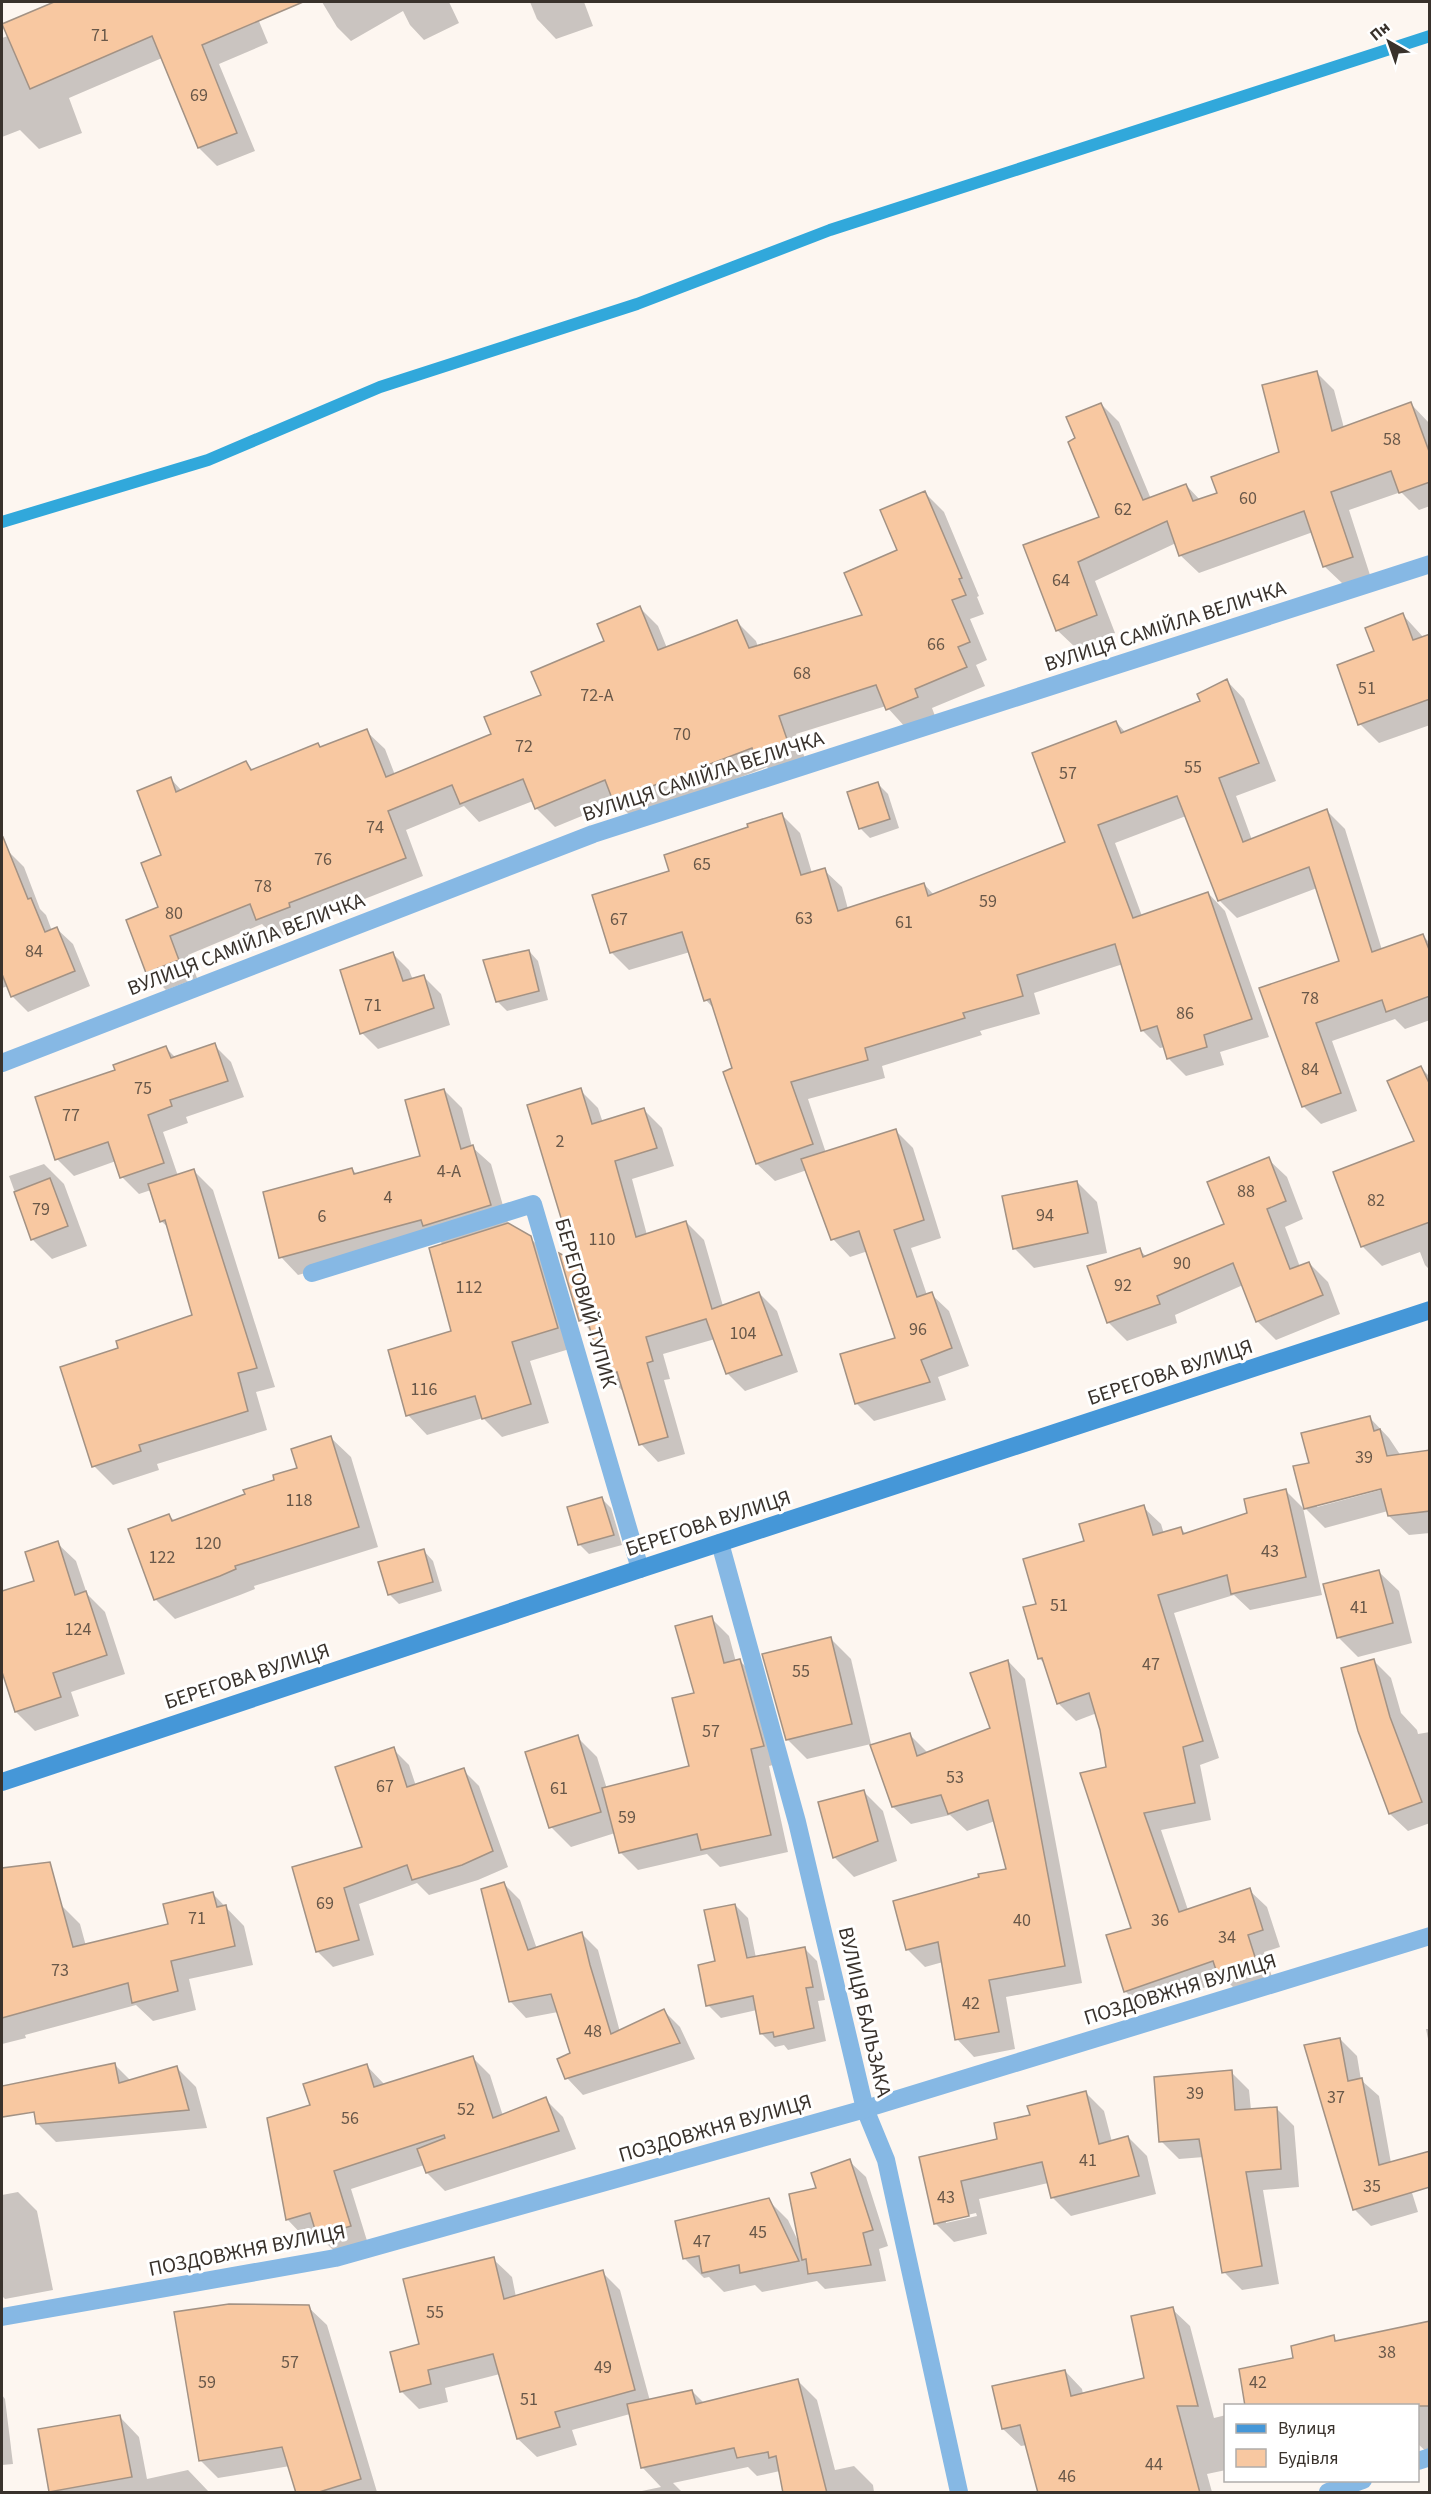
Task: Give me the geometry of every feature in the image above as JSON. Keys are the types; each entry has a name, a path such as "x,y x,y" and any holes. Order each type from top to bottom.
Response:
{"street":[{"name":"ВУЛИЦЯ САМІЙЛА ВЕЛИЧКА","path":"2,1063 593,834 1430,564"},
{"name":"БЕРЕГОВИЙ ТУПИК","path":"312,1273 533,1204 640,1569"},
{"name":"БЕРЕГОВА ВУЛИЦЯ","path":"2,1782 640,1569 1430,1310"},
{"name":"ВУЛИЦЯ БАЛЬЗАКА","path":"720,1543 797,1822 865,2109 886,2160 959,2493"},
{"name":"ПОЗДОВЖНЯ ВУЛИЦЯ","path":"2,2317 335,2258 865,2109 1430,1936"},
{"path":"1328,2493 1360,2482"}],"building":[{"path":"54,2 303,2 202,45 237,133 198,148 152,36 30,89 2,24"},
{"path":"1317,371 1332,431 1411,402 1430,454 1430,482 1399,493 1391,471 1331,492 1353,557 1323,567 1304,511 1179,556 1167,521 1078,562 1097,615 1056,631 1023,545 1099,517 1068,442 1075,438 1066,417 1101,403 1143,500 1186,484 1193,501 1217,493 1211,477 1279,452 1262,385"},
{"path":"925,491 962,578 959,579 966,595 952,600 970,642 958,647 967,667 915,689 918,697 886,710 876,685 779,716 789,745 755,757 752,748 613,801 605,780 535,809 523,779 460,804 452,785 388,811 406,858 289,903 290,907 256,920 250,904 170,936 179,960 146,973 126,920 158,907 141,863 161,855 137,791 171,777 176,792 246,761 251,770 318,743 320,747 367,729 386,777 491,734 484,717 541,695 531,672 604,641 597,624 640,606 658,650 737,620 749,648 862,615 844,573 897,550 880,510"},
{"path":"1403,613 1413,640 1430,634 1430,699 1358,725 1337,665 1374,651 1365,628"},
{"path":"1227,679 1259,763 1219,778 1243,842 1327,809 1372,952 1423,934 1430,952 1430,996 1386,1012 1382,1000 1316,1023 1341,1093 1302,1107 1259,988 1339,961 1309,867 1218,901 1177,796 1098,825 1133,918 1208,892 1252,1019 1204,1035 1207,1047 1167,1059 1157,1026 1141,1031 1115,944 1017,975 1023,996 963,1013 965,1018 865,1048 868,1060 791,1082 813,1144 756,1164 723,1072 732,1068 710,999 704,1001 682,932 610,953 592,895 669,871 664,855 782,813 801,875 825,868 838,911 924,883 928,896 1065,842 1032,753 1116,721 1121,733 1200,701 1197,694"},
{"path":"878,782 890,819 859,829 847,792"},
{"path":"3,837 28,899 31,898 45,932 57,927 75,971 11,997 2,974"},
{"path":"529,950 539,991 496,1002 483,960"},
{"path":"393,952 403,981 424,975 434,1008 360,1034 340,970"},
{"path":"215,1043 228,1081 170,1100 172,1106 148,1115 164,1163 120,1178 108,1142 55,1160 35,1097 115,1070 113,1065 166,1046 171,1058"},
{"path":"1421,1066 1430,1085 1430,1222 1361,1247 1333,1172 1414,1141 1387,1081"},
{"path":"581,1088 592,1124 644,1108 657,1148 615,1161 636,1237 686,1221 712,1309 759,1292 782,1355 726,1374 706,1319 646,1337 653,1361 647,1363 668,1437 639,1445 617,1372 603,1376 587,1318 579,1321 559,1253 574,1261 527,1105"},
{"path":"444,1089 461,1149 473,1145 491,1205 423,1226 421,1220 279,1258 263,1192 352,1168 354,1174 420,1156 405,1100"},
{"path":"896,1129 924,1220 894,1230 917,1297 932,1292 952,1348 921,1360 930,1382 855,1404 840,1354 895,1338 859,1231 831,1240 801,1159"},
{"path":"1269,1157 1286,1201 1267,1209 1290,1269 1309,1262 1323,1295 1256,1322 1233,1263 1157,1296 1160,1304 1107,1323 1087,1266 1140,1248 1143,1257 1224,1224 1207,1182"},
{"path":"194,1169 257,1368 238,1373 248,1411 139,1445 141,1451 92,1467 60,1367 118,1348 116,1341 192,1315 165,1220 160,1222 148,1184"},
{"path":"50,1178 68,1226 31,1240 14,1192"},
{"path":"1077,1181 1088,1233 1013,1249 1002,1196"},
{"path":"508,1223 531,1236 558,1328 512,1342 531,1404 482,1419 475,1396 406,1416 388,1350 451,1331 429,1248"},
{"path":"1370,1416 1374,1431 1380,1429 1387,1456 1430,1450 1430,1511 1388,1516 1381,1489 1304,1509 1293,1466 1309,1463 1301,1433"},
{"path":"331,1436 359,1527 235,1566 236,1569 220,1576 154,1600 128,1529 169,1514 172,1521 245,1494 243,1490 274,1480 273,1475 297,1468 291,1449"},
{"path":"1286,1489 1306,1577 1231,1594 1227,1575 1158,1595 1203,1741 1183,1747 1195,1803 1144,1813 1179,1912 1250,1888 1263,1930 1248,1935 1256,1960 1217,1973 1213,1961 1124,1992 1106,1935 1131,1928 1080,1773 1106,1767 1100,1730 1089,1693 1057,1704 1042,1658 1038,1659 1023,1607 1036,1604 1023,1559 1084,1541 1079,1524 1144,1505 1153,1535 1181,1527 1183,1534 1247,1513 1244,1499"},
{"path":"602,1497 614,1535 578,1545 567,1507"},
{"path":"58,1541 75,1595 86,1591 107,1655 53,1673 61,1697 15,1712 2,1672 2,1591 34,1581 25,1552"},
{"path":"424,1549 433,1582 388,1595 378,1562"},
{"path":"1379,1570 1393,1623 1337,1638 1323,1584"},
{"path":"712,1616 724,1663 740,1659 764,1746 751,1749 771,1835 701,1850 697,1834 619,1853 602,1788 689,1766 672,1698 694,1693 675,1626"},
{"path":"831,1637 852,1724 786,1740 762,1654"},
{"path":"1374,1659 1390,1717 1422,1802 1389,1814 1358,1731 1341,1668"},
{"path":"1008,1660 1065,1966 989,1980 999,2032 955,2040 938,1942 906,1950 893,1901 979,1877 978,1874 1006,1869 988,1800 948,1814 941,1795 892,1807 870,1745 910,1733 917,1756 990,1728 970,1673"},
{"path":"578,1735 601,1812 549,1828 525,1752"},
{"path":"394,1747 407,1787 464,1768 493,1851 462,1865 412,1880 407,1865 344,1888 359,1940 316,1952 292,1867 362,1847 335,1767"},
{"path":"864,1790 878,1841 833,1858 818,1802"},
{"path":"50,1862 73,1947 168,1924 163,1904 213,1892 217,1907 226,1905 235,1946 171,1961 178,1991 132,2003 128,1983 2,2018 2,1868"},
{"path":"504,1882 528,1950 582,1932 611,2034 664,2009 680,2043 565,2079 557,2059 570,2053 551,1994 509,2002 481,1889"},
{"path":"735,1904 747,1958 805,1947 813,1987 806,1988 814,2028 774,2037 773,2032 760,2034 753,1996 706,2006 698,1965 715,1961 704,1910"},
{"path":"1340,2038 1348,2081 1362,2078 1379,2165 1430,2151 1430,2187 1353,2210 1304,2045"},
{"path":"473,2056 493,2118 546,2097 559,2131 426,2173 417,2149 445,2138 444,2135 334,2171 351,2226 317,2236 310,2213 286,2220 267,2118 310,2105 303,2084 367,2064 374,2087"},
{"path":"115,2063 119,2083 177,2066 189,2110 36,2124 34,2112 2,2117 2,2086"},
{"path":"1232,2070 1235,2110 1277,2107 1281,2169 1246,2172 1262,2266 1222,2273 1199,2139 1159,2142 1154,2077"},
{"path":"1086,2091 1099,2144 1128,2136 1139,2176 1051,2198 1042,2162 961,2181 969,2216 934,2224 919,2157 997,2139 994,2123 1030,2115 1027,2106"},
{"path":"850,2159 873,2230 863,2233 871,2265 808,2274 806,2259 802,2260 789,2194 816,2188 811,2173"},
{"path":"769,2198 799,2261 740,2273 739,2265 702,2273 699,2256 683,2259 675,2221"},
{"path":"494,2257 504,2299 603,2270 635,2390 555,2412 560,2427 517,2439 493,2354 428,2370 431,2384 400,2392 390,2352 419,2344 403,2279"},
{"path":"229,2304 309,2305 361,2479 316,2493 296,2493 282,2447 199,2461 174,2312"},
{"path":"1173,2307 1198,2406 1177,2406 1200,2493 1038,2493 1020,2425 1002,2429 992,2386 1065,2370 1071,2396 1144,2378 1131,2316"},
{"path":"1430,2321 1430,2406 1419,2406 1419,2404 1245,2404 1239,2369 1293,2358 1291,2346 1334,2335 1335,2341"},
{"path":"798,2379 827,2493 783,2493 776,2456 769,2458 768,2452 737,2458 734,2448 641,2468 627,2404 692,2390 696,2404"},
{"path":"120,2415 132,2477 49,2492 38,2429"}],"waterway":[{"path":"2,522 208,460 380,387 637,304 830,230 1430,36"}]}
